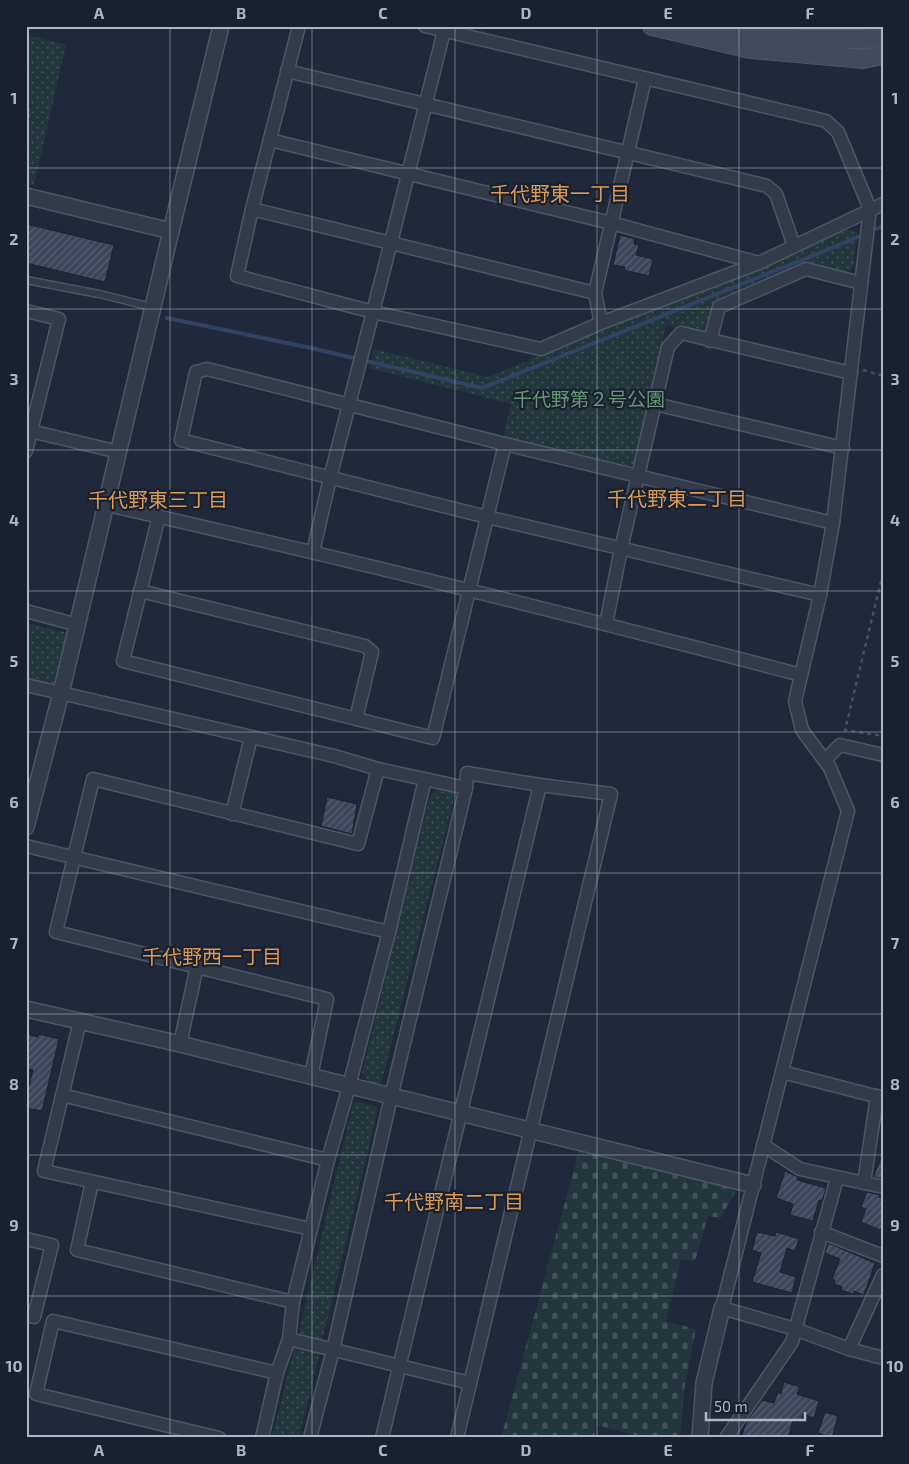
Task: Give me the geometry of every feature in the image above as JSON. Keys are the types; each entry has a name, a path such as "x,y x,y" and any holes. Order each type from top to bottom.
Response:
{"main road":[{"path":"652,26 750,49 863,59 883,55"},
{"path":"716,26 752,35 800,39 883,37"}],"street":[{"path":"26,827 78,625 221,26"},
{"path":"299,26 252,209 237,276 373,312 541,349 601,323 759,263 794,246 869,215 883,204"},
{"path":"425,26 826,120 838,132 869,215 833,523 820,595 794,701 802,730 824,760 836,781 848,811 704,1383 700,1438"},
{"path":"313,552 330,478 392,242 444,31"},
{"path":"287,71 767,186 776,194 794,246"},
{"path":"601,323 595,293 645,79"},
{"path":"270,140 611,223 759,263"},
{"path":"26,196 171,231"},
{"path":"252,209 595,293"},
{"path":"710,341 719,308 806,269 861,283"},
{"path":"26,312 59,319 28,431 26,451"},
{"path":"606,624 621,549 668,347 681,333 710,341 852,370"},
{"path":"820,595 487,517 181,440 196,372 207,369 505,444 833,523"},
{"path":"655,404 843,448"},
{"path":"28,431 119,452"},
{"path":"158,516 123,661 433,738 505,444"},
{"path":"107,504 606,624 801,675"},
{"path":"140,591 365,646 372,652 356,719"},
{"path":"26,611 78,625"},
{"path":"26,685 334,756 378,769 466,788"},
{"path":"232,814 251,737"},
{"path":"824,760 840,745 883,755"},
{"path":"311,1076 327,998 56,932 93,779 358,844 378,769"},
{"path":"310,1438 333,1350 391,1097 466,788 467,773 611,794 457,1438"},
{"path":"262,1438 277,1373 289,1339 293,1302 311,1228 389,932 425,779"},
{"path":"382,1438 540,785"},
{"path":"26,846 389,932"},
{"path":"180,1044 197,966"},
{"path":"26,1009 180,1044 753,1184"},
{"path":"80,1021 44,1171 311,1228"},
{"path":"782,1072 880,1097 864,1183"},
{"path":"62,1095 328,1160"},
{"path":"763,1145 800,1169 883,1187"},
{"path":"726,1438 792,1342 837,1178"},
{"path":"92,1182 77,1250 293,1302"},
{"path":"821,1232 883,1256"},
{"path":"26,1239 52,1245 34,1317 26,1316"},
{"path":"850,1349 883,1275"},
{"path":"722,1308 795,1329 850,1349 883,1358"},
{"path":"219,1438 36,1394 53,1321 277,1373"},
{"path":"289,1339 470,1383"}],"lane":[{"path":"26,280 99,294 154,308"}],"path":[{"path":"26,109 30,110 26,129"},
{"path":"852,370 883,376"},
{"path":"883,573 845,730 883,736"}],"green space":[{"path":"26,35 66,45 34,185 26,184"},
{"name":"千代野第２号公園","path":"847,230 858,232 853,267 844,274 801,266 715,305 707,334 666,326 634,464 628,468 503,438 511,404 369,368 374,349 488,377"},
{"path":"26,623 68,633 54,684 26,678"},
{"path":"439,788 456,791 382,1080 379,1085 367,1081 362,1073 430,796"},
{"path":"358,1102 377,1107 377,1112 322,1342 298,1336 353,1103"},
{"path":"579,1150 737,1189 721,1218 708,1216 695,1261 681,1259 666,1321 696,1329 685,1384 680,1438 647,1438 596,1425 594,1438 501,1438"},
{"path":"295,1345 320,1351 299,1438 272,1438"}],"building":[{"path":"26,224 114,245 105,282 26,263"},
{"path":"620,235 635,239 634,244 639,245 636,255 653,259 649,276 624,270 625,267 613,265"},
{"path":"327,797 357,804 352,834 321,826"},
{"path":"26,1034 38,1037 39,1034 59,1039 42,1111 26,1108 26,1097 33,1070 27,1069 29,1060 26,1059"},
{"path":"883,1154 883,1179 873,1177"},
{"path":"785,1171 798,1177 797,1180 826,1188 822,1201 819,1200 813,1221 790,1215 793,1204 776,1198"},
{"path":"867,1192 880,1195 879,1197 883,1199 883,1225 880,1230 861,1222 866,1209 861,1207"},
{"path":"757,1232 775,1236 776,1232 799,1239 795,1251 787,1248 780,1272 796,1277 792,1293 752,1282 761,1253 752,1250"},
{"path":"828,1243 875,1263 864,1295 854,1291 853,1294 841,1290 842,1287 834,1284 835,1280 832,1279 840,1259 825,1253"},
{"path":"784,1382 800,1387 797,1394 819,1401 814,1418 803,1414 800,1422 793,1420 788,1438 750,1438 742,1435 746,1423 762,1400 774,1403 778,1392 781,1394"},
{"path":"825,1412 838,1416 832,1438 818,1433"}],"waterway":[{"path":"871,231 883,226"},
{"path":"167,318 311,348 482,388 865,234"}],"district":[{"name":"千代野東一丁目","path":"560,193"},
{"name":"千代野東二丁目","path":"677,498"},
{"name":"千代野東三丁目","path":"158,499"},
{"name":"千代野西一丁目","path":"212,956"},
{"name":"千代野南二丁目","path":"454,1201"}]}
